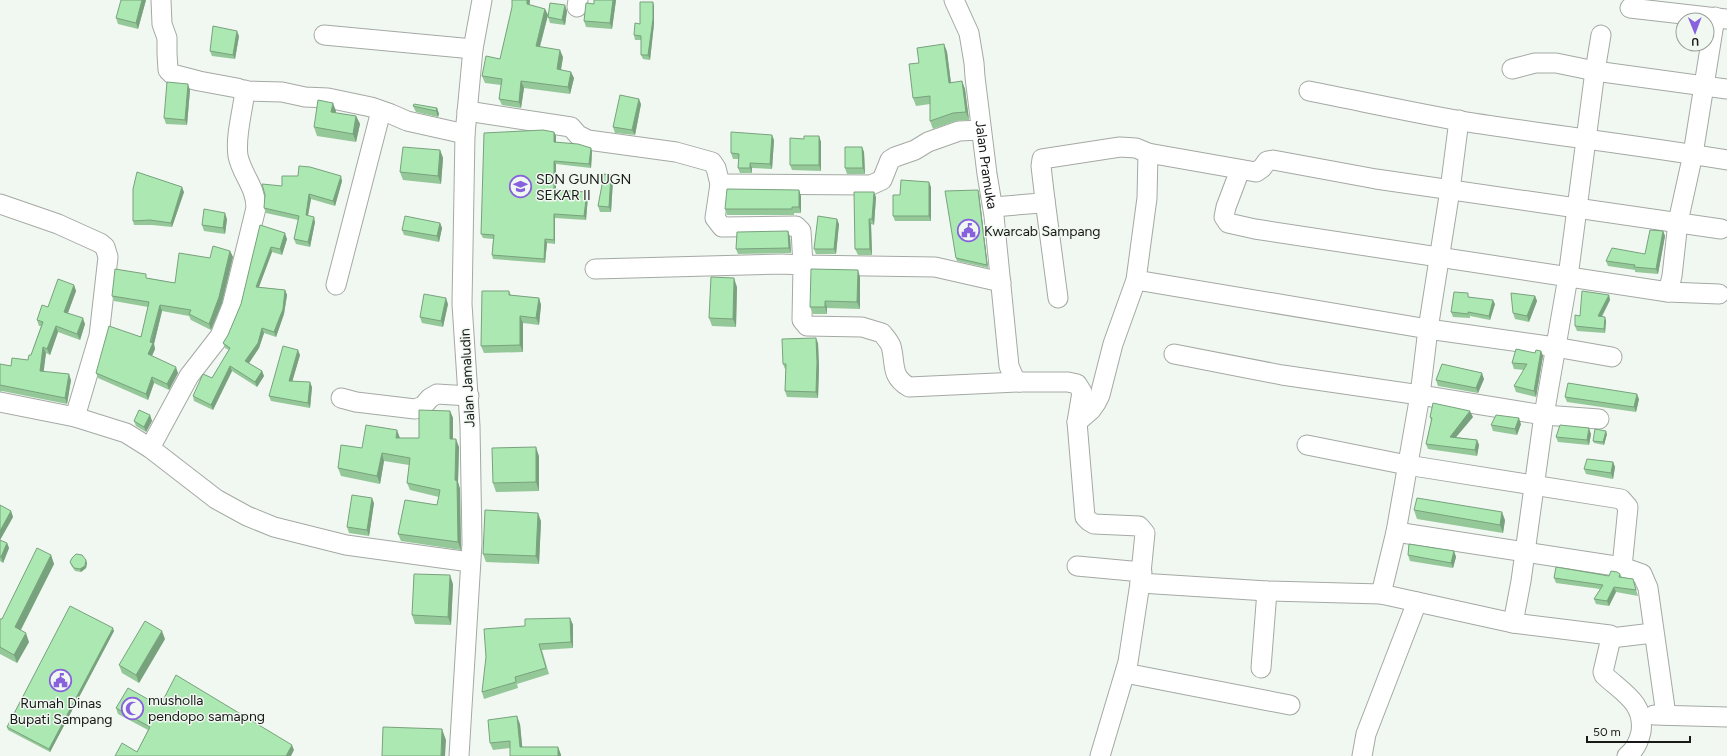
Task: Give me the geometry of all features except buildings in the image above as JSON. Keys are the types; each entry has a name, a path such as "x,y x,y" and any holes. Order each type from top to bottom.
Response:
{"street":[{"path":"161,0 162,24 167,38 166,53 168,70 172,74 245,90 282,92 305,97 328,98 381,110 407,121 465,134"},
{"name":"Jalan Jamaludin","path":"458,756 472,543 469,396 462,304 465,134 473,49 482,0"},
{"name":"Jalan Pramuka","path":"954,0 968,33 974,63 974,78 993,207 1009,366 1014,378 1020,382"},
{"path":"1630,8 1721,18 1704,86 1693,154 1678,222 1672,276 1668,292"},
{"path":"1513,623 1535,487 1544,415 1568,277 1601,35"},
{"path":"324,36 473,49"},
{"path":"1512,68 1536,63 1556,63 1595,71 1727,89"},
{"path":"150,448 189,376 220,336 232,306 256,208 256,197 242,169 238,154 238,137 245,90"},
{"path":"1309,91 1459,120 1727,160"},
{"path":"336,285 381,110"},
{"path":"467,111 571,127 578,135 588,140 676,152 712,162 716,168 720,184 715,218 722,227 796,226 801,231 803,265 802,320 807,326 862,328 882,333 890,344 894,371 901,382 909,387 1020,382 1068,382 1077,384 1082,392 1077,422 1085,517 1094,524 1138,526 1142,528 1146,536 1128,662 1100,756"},
{"path":"1381,594 1396,532 1420,395 1438,258 1450,190 1459,120"},
{"path":"720,184 821,186 871,185 882,180 890,160 895,157 915,150 928,142 959,131 981,130"},
{"path":"1058,298 1041,166 1042,159 1120,147 1136,148 1148,153 1256,172 1262,168 1267,161 1273,160 1376,179 1721,228"},
{"path":"1077,422 1091,410 1100,395 1113,344 1136,280 1147,198 1148,153"},
{"path":"1240,170 1226,207 1224,217 1228,223 1262,230 1438,258 1668,292 1719,294"},
{"path":"993,207 1041,203 1045,200"},
{"path":"0,204 58,224 100,242 107,251 108,257 99,336 75,417"},
{"path":"595,269 774,264 934,267 1001,282"},
{"path":"1136,280 1428,329 1555,347 1612,357"},
{"path":"1174,354 1282,375 1544,415 1599,419"},
{"path":"341,398 356,402 415,409 423,406 430,398 437,394 469,396"},
{"path":"0,402 75,417 126,433 150,448 216,498 247,516 274,528 346,545 470,562"},
{"path":"1307,445 1407,466 1535,487 1621,499 1628,507 1622,567"},
{"path":"1396,532 1622,567 1642,574 1648,588 1653,633 1666,715"},
{"path":"1077,566 1141,578 1267,591 1381,594 1513,623 1604,633 1610,635 1603,672 1604,675 1634,702 1641,715 1641,734 1638,742 1628,756"},
{"path":"1261,668 1267,591"},
{"path":"1362,756 1366,734 1393,668 1402,637 1417,602"},
{"path":"1610,638 1653,633"},
{"path":"1125,673 1290,705"},
{"path":"1641,715 1727,717"}],"place":[{"name":"SDN GUNUGN SEKAR II","path":"520,187"},
{"name":"Kwarcab Sampang","path":"969,231"},
{"name":"Rumah Dinas Bupati Sampang","path":"61,681"},
{"name":"musholla pendopo samapng","path":"133,708"}]}
